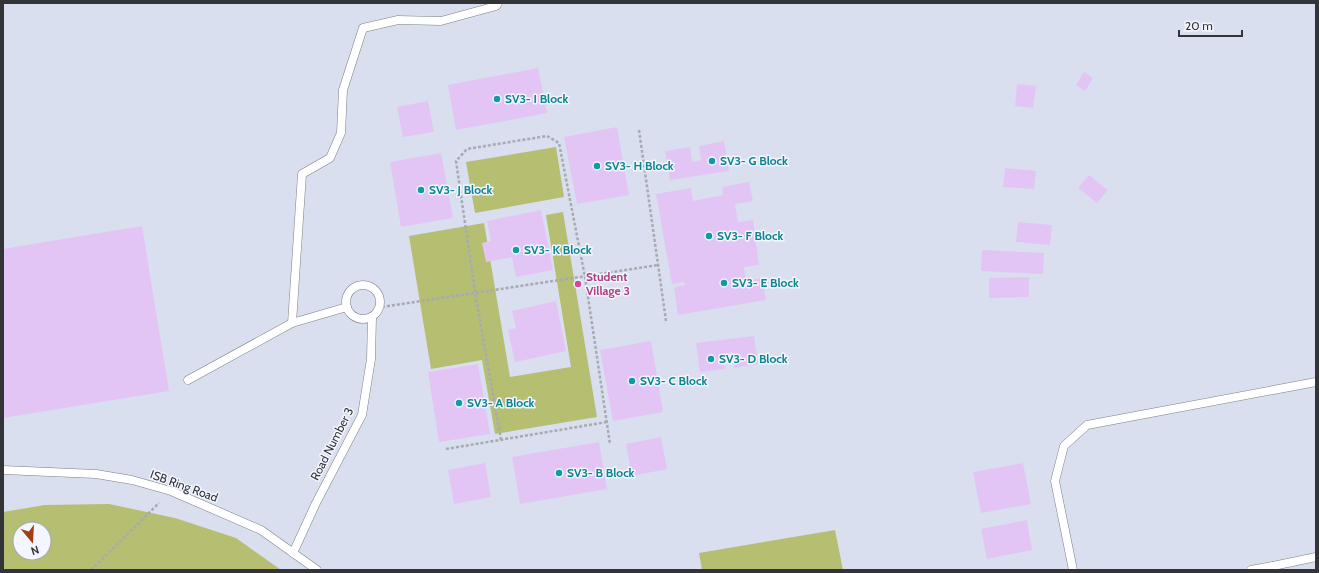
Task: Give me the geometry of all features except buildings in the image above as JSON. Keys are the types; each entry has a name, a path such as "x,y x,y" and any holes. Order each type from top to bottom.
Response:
{"lane":[{"path":"292,323 302,174 330,158 341,133 343,90 363,28 398,20 441,21 496,6 498,3"},
{"path":"360,286 374,289 380,301 379,307 372,317 360,319 354,317 347,307 349,293 354,288 360,286"},
{"path":"188,380 292,323 347,307"},
{"name":"Road Number 3","path":"293,553 316,503 362,415 371,359 372,317"},
{"path":"1073,570 1055,481 1064,446 1087,425 1316,382"},
{"name":"ISB Ring Road","path":"3,470 96,474 132,480 171,491 261,530 317,570"},
{"path":"1251,570 1274,568 1316,557"}],"path":[{"path":"639,130 666,322"},
{"path":"501,440 475,292 456,161 466,149 547,136 559,143 585,277 610,444"},
{"path":"379,307 658,265"},
{"path":"446,449 607,422"},
{"path":"92,570 171,491"}],"shaded area":[{"path":"3,3 1316,3 1316,570 3,570"}],"green space":[{"path":"556,147 564,197 475,213 466,162"},
{"path":"563,212 597,417 495,434 482,360 431,369 409,236 484,223 510,377 571,367 546,215"},
{"path":"109,504 175,518 236,538 281,570 3,570 3,512 45,505"},
{"path":"835,530 843,570 702,570 699,553"}],"place":[{"name":"SV3- I Block","path":"497,99"},
{"name":"SV3- G Block","path":"712,161"},
{"name":"SV3- H Block","path":"597,166"},
{"name":"SV3- J Block","path":"421,190"},
{"name":"SV3- F Block","path":"709,236"},
{"name":"SV3- K Block","path":"516,250"},
{"name":"SV3- E Block","path":"724,283"},
{"name":"Student Village 3","path":"578,284"},
{"name":"SV3- D Block","path":"711,359"},
{"name":"SV3- C Block","path":"632,381"},
{"name":"SV3- A Block","path":"459,403"},
{"name":"SV3- B Block","path":"559,473"}]}
